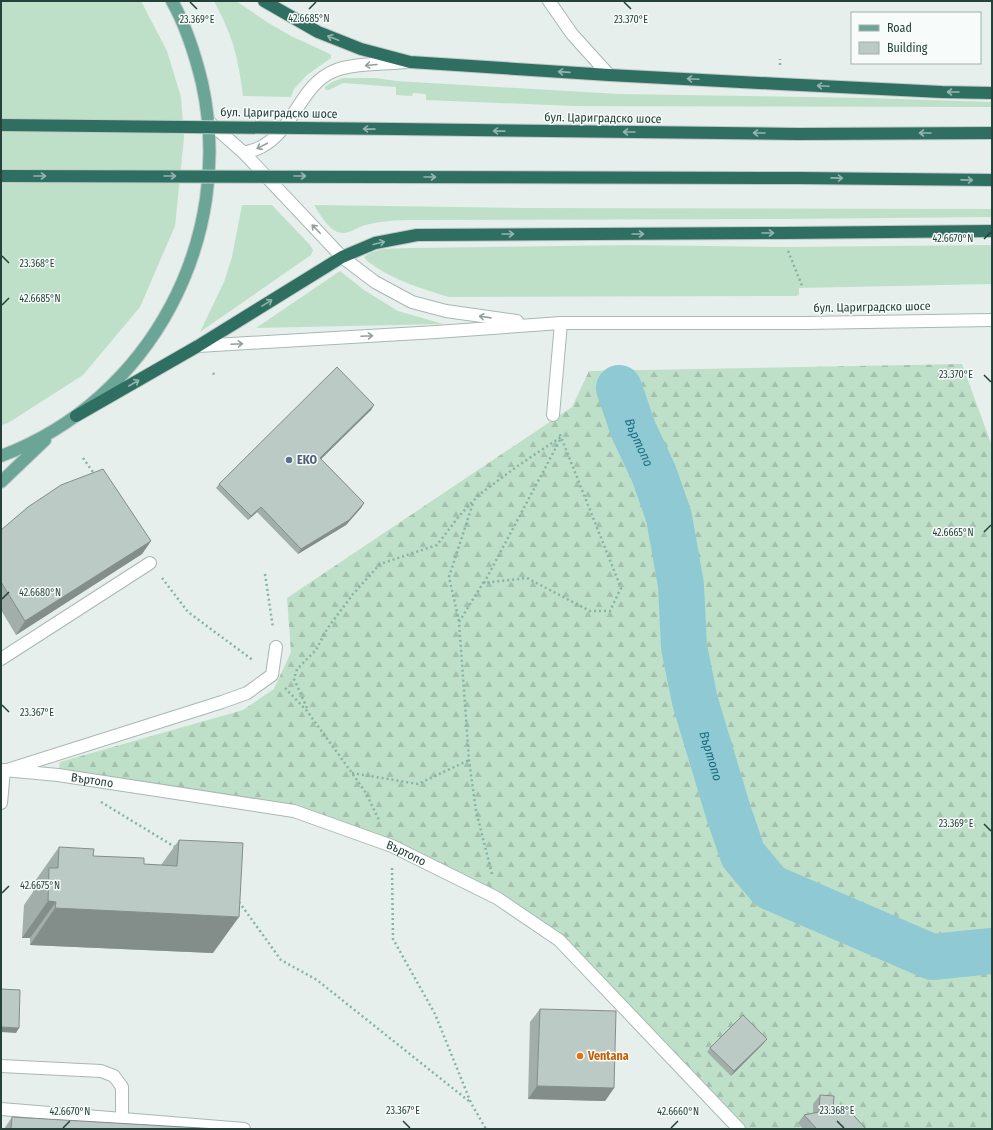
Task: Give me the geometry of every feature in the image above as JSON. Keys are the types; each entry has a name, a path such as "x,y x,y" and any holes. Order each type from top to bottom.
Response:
{"highway":[{"path":"264,1 318,32 361,49 410,62 609,75 942,92 992,92"},
{"name":"бул. Цариградско шосе","path":"1,125 198,126 798,134 992,133"},
{"path":"1,176 798,178 992,180"},
{"path":"76,416 198,346 342,257 375,243 417,235 776,234 992,231"}],"main road":[{"path":"1,456 18,450 57,428 76,416 108,389 137,358 162,323 181,286 196,246 206,205 210,163 209,121 196,59 179,14 172,1"},
{"path":"1,482 57,428"}],"street":[{"path":"549,1 572,34 609,75"},
{"path":"244,153 260,148 280,132 313,85 328,74 347,67 410,62"},
{"name":"бул. Цариградско шосе","path":"209,121 244,153 342,257 375,282 412,302 446,311 538,325"},
{"name":"бул. Цариградско шосе","path":"198,346 561,324 992,320"},
{"path":"552,415 561,324"},
{"path":"1,659 150,563"},
{"path":"1,803 2,769 247,693 272,675 276,647"},
{"name":"Въртопо","path":"2,769 58,775 294,811 392,846 497,898 559,940 730,1124 739,1129"},
{"path":"1,1066 101,1071 114,1076 122,1088 122,1119"},
{"path":"1,1110 244,1129"}],"path":[{"path":"786,247 803,288"},
{"path":"213,372 216,378"},
{"path":"308,711 294,679 297,669 316,650 327,629 353,594 380,564 437,545 480,494 519,465 561,437"},
{"path":"484,583 527,578 590,611 610,611 621,588 561,437"},
{"path":"459,622 484,583 561,437"},
{"path":"84,458 95,475"},
{"path":"474,501 448,577 459,622 469,760 476,811 497,898"},
{"path":"150,563 188,612 237,648"},
{"path":"265,574 276,647"},
{"path":"272,675 308,711 352,773 366,793 392,846 393,939 435,1014 470,1103 486,1129"},
{"path":"352,773 418,784 469,760"},
{"path":"98,800 179,850"},
{"path":"235,898 281,960 318,980 470,1103"}],"green space":[{"path":"1,1 141,1 167,51 181,97 184,138 175,226 140,307 83,375 8,423 1,425"},
{"path":"214,1 236,1 291,36 328,53 331,55 331,58 307,75 294,89 291,97 243,96 235,51"},
{"path":"343,78 376,78 396,81 619,94 869,98 992,102 992,107 573,106 426,100 426,94 413,93 412,96 396,95 396,87 343,83 326,90 325,87 332,82"},
{"path":"242,205 272,205 313,250 311,255 200,332 224,282 232,257"},
{"path":"314,205 523,208 992,209 992,217 408,220 371,224 342,233 337,232 329,226"},
{"path":"632,245 786,247 992,245 992,284 799,288 799,294 797,296 449,297 397,279 377,268 364,257 379,250 408,248"},
{"path":"340,271 364,290 398,311 443,324 256,328"},
{"path":"962,364 992,446 992,1129 739,1129 559,940 497,898 392,846 294,811 58,775 60,762 243,710 274,689 291,652 287,598 572,407 589,371"}],"building":[{"path":"337,367 374,405 320,458 364,503 349,520 301,549 261,507 251,516 219,484"},
{"path":"103,469 151,541 25,621 1,582 1,530 28,507 61,485"},
{"path":"179,840 243,843 239,917 55,908 56,902 48,901 49,868 58,868 59,847 94,849 93,856 144,858 144,864 177,866"},
{"path":"1,989 20,990 19,1028 1,1027"},
{"path":"540,1009 616,1011 614,1088 537,1086"},
{"path":"743,1015 767,1039 734,1071 710,1048"},
{"path":"820,1095 834,1096 833,1109 846,1107 866,1129 817,1129 804,1115 819,1112"},
{"path":"12,1117 218,1129 11,1129"}],"waterway":[{"name":"Въртопо","path":"619,388 633,429 654,474 669,517 681,585 684,647 695,701 728,811 743,855 770,887 932,957 992,951"}],"place":[{"name":"EKO","path":"289,460"},
{"name":"Ventana","path":"580,1056"}]}
